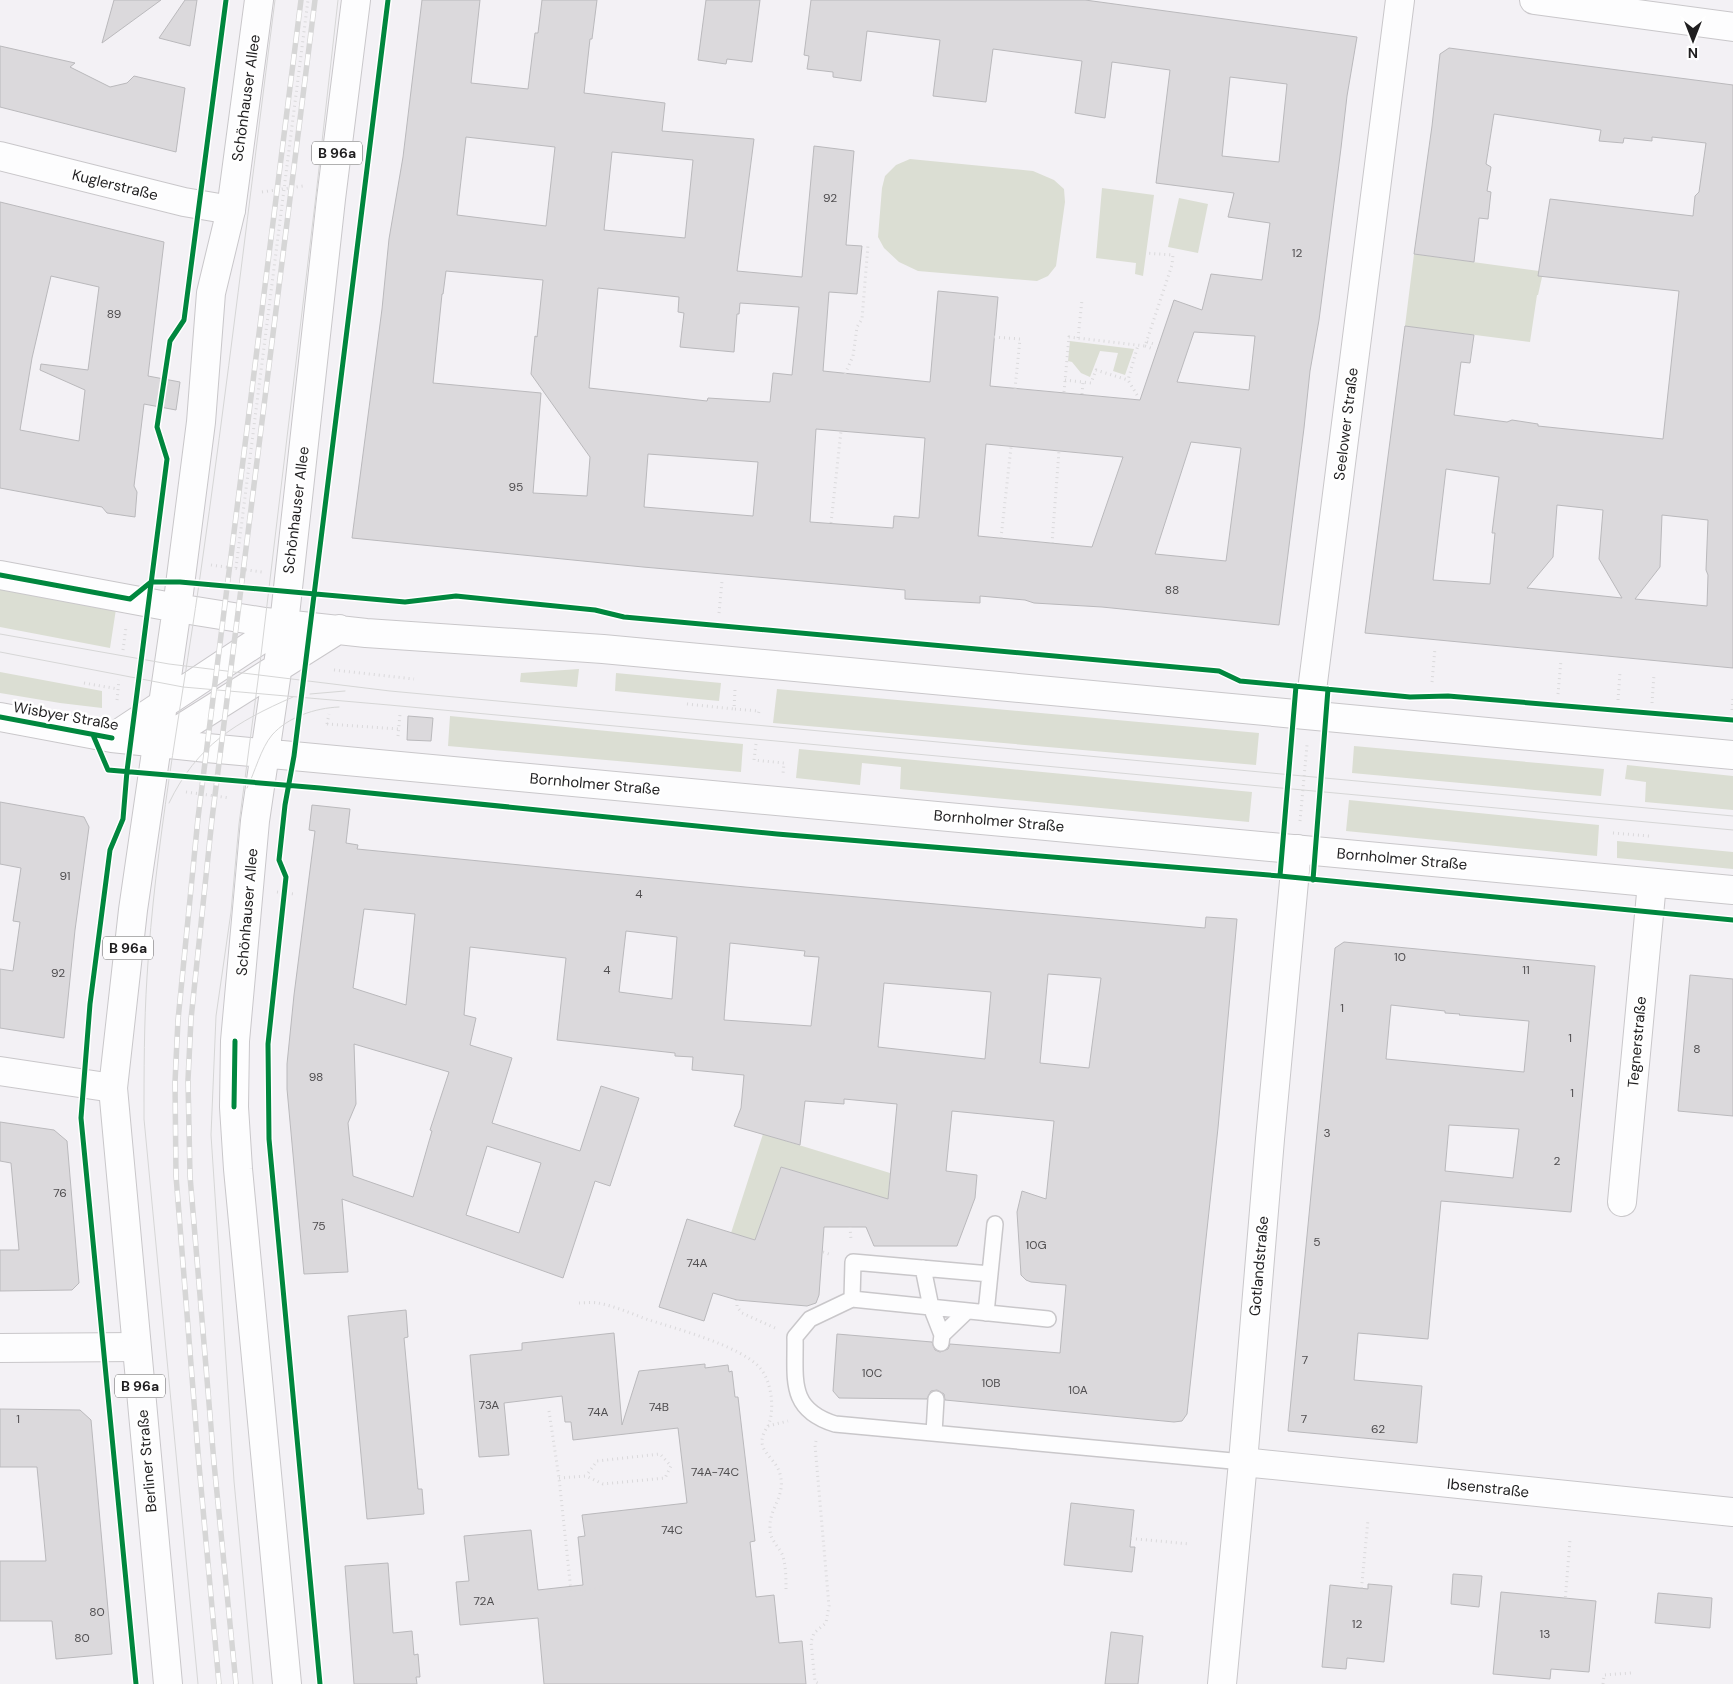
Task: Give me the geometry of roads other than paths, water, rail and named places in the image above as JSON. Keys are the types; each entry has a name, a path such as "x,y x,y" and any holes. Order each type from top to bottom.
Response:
{"main road":[{"name":"Schönhauser Allee","path":"113,1088 133,910 177,608 201,422 211,293 231,210 259,0"},
{"name":"Schönhauser Allee","path":"286,1684 238,1169 234,1107 235,1042 255,821 284,624 331,199 356,0"},
{"name":"Seelower Straße","path":"1309,714 1400,0"},
{"path":"1534,0 1733,27"},
{"name":"Kuglerstraße","path":"0,156 184,202 231,210"},
{"path":"0,575 177,608 284,624 366,633 603,649 1733,755"},
{"path":"112,738 284,624"},
{"path":"158,743 338,629"},
{"name":"Wisbyer Straße","path":"0,717 112,738 264,754"},
{"name":"Bornholmer Straße","path":"264,754 1733,890"},
{"name":"Gotlandstraße","path":"1222,1684 1297,849"},
{"name":"Tegnerstraße","path":"1622,1202 1652,883"},
{"path":"0,1071 113,1088"},
{"name":"Berliner Straße","path":"113,1088 168,1684"},
{"path":"0,1348 136,1347"},
{"name":"Ibsenstraße","path":"1243,1462 1733,1512"}],"lane":[{"path":"986,1313 995,1224"},
{"path":"852,1299 853,1262 990,1274"},
{"path":"923,1268 931,1307 941,1339 967,1311"},
{"path":"1048,1319 852,1299 810,1319 795,1337 796,1392 802,1404 812,1413 822,1420 835,1424 1243,1462"},
{"path":"934,1434 936,1399"}],"tram line":[{"path":"198,1684 144,1119 146,995 162,829 199,584 229,365 275,0"},
{"path":"253,1684 234,1481 211,1135 216,1016 231,912 239,824 258,680 338,0"},
{"path":"0,634 169,664 390,691 1733,816"},
{"path":"0,652 183,687 1733,830"},
{"path":"310,694 345,691"},
{"path":"169,803 192,765 220,738 236,726 272,706 293,697"},
{"path":"247,788 268,740 278,729 294,718 321,709 339,707"}],"railway":[{"path":"219,1684 176,1176 175,1082 178,1020 198,818 301,0"},
{"path":"236,1684 214,1463 190,1176 188,1080 191,1019 212,819 315,0"}]}
